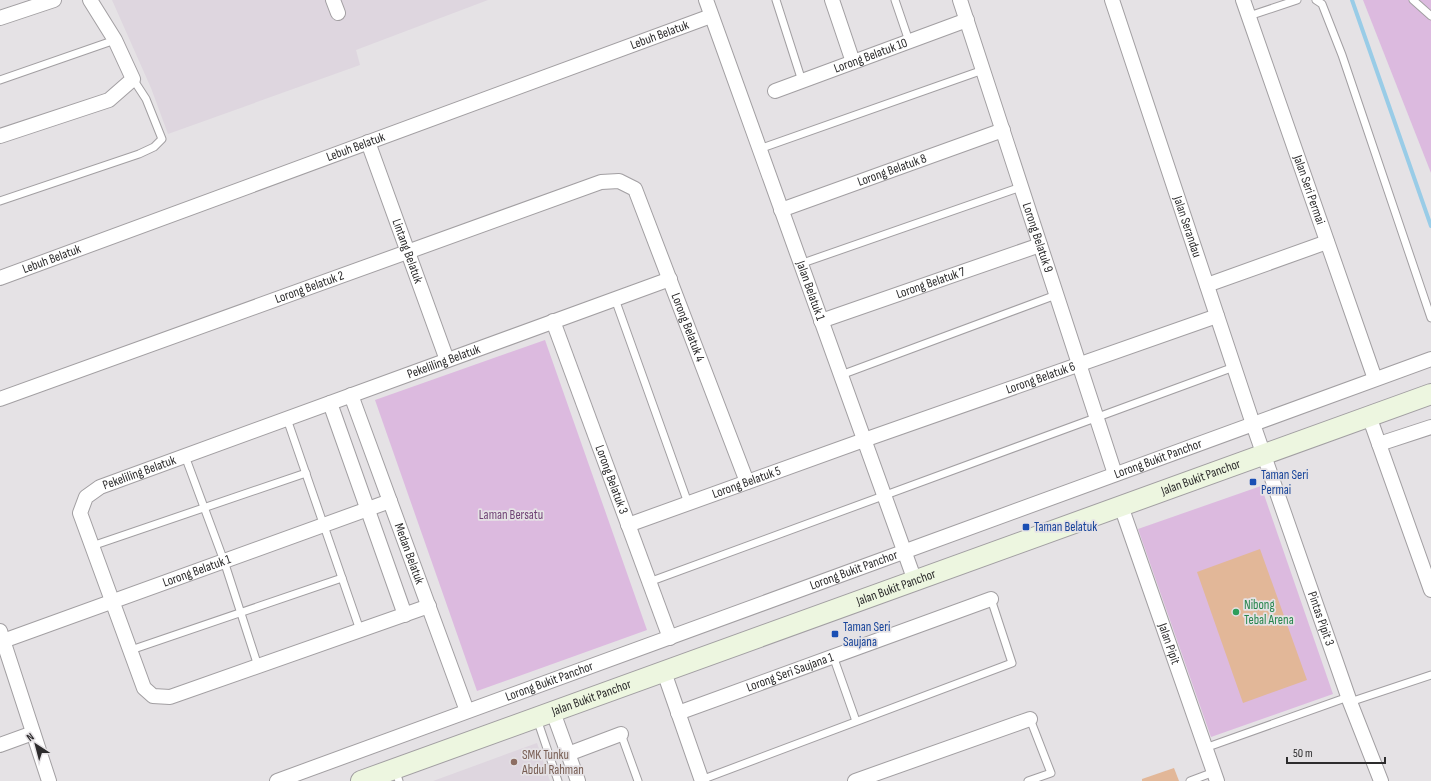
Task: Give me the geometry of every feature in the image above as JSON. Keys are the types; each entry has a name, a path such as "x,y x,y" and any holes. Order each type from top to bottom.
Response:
{"main road":[{"name":"Jalan Bukit Panchor","path":"361,781 397,775 545,715 1431,394"}],"street":[{"path":"0,18 54,0"},
{"path":"0,136 109,100 133,79 115,40 90,0"},
{"name":"Jalan Belatuk 1","path":"706,0 915,581"},
{"path":"832,0 853,62"},
{"name":"Lorong Belatuk 9","path":"960,0 1115,474"},
{"name":"Jalan Serandau","path":"1112,0 1264,454"},
{"name":"Jalan Seri Permai","path":"1243,0 1375,379"},
{"name":"Lebuh Belatuk","path":"0,278 711,16"},
{"name":"Lorong Belatuk 10","path":"775,91 967,20"},
{"name":"Lorong Belatuk 8","path":"781,210 1003,130"},
{"name":"Lintang Belatuk","path":"368,142 447,360"},
{"name":"Lorong Belatuk 2","path":"0,399 601,182 619,181"},
{"name":"Lorong Belatuk 4","path":"619,181 635,189 747,482"},
{"path":"1206,284 1327,242"},
{"name":"Lorong Belatuk 7","path":"821,321 1040,245"},
{"name":"Pekeliling Belatuk","path":"429,606 170,697 153,696 144,688 80,513 86,497 100,487 670,279"},
{"name":"Lorong Belatuk 6","path":"864,440 1217,316"},
{"name":"Lorong Belatuk 3","path":"553,321 670,638"},
{"name":"Lorong Bukit Panchor","path":"277,781 1431,359"},
{"name":"Medan Belatuk","path":"351,395 467,711"},
{"name":"Medan Belatuk","path":"330,403 405,615"},
{"path":"1369,416 1431,590"},
{"path":"1379,444 1431,427"},
{"name":"Lorong Belatuk 5","path":"628,525 864,440"},
{"name":"Pintas Pipit 3","path":"1264,454 1349,700 1381,781"},
{"name":"Lorong Belatuk 1","path":"2,636 113,601 390,501"},
{"name":"Jalan Pipit","path":"1120,506 1215,777"},
{"name":"Lorong Seri Saujana 1","path":"678,714 991,599"},
{"path":"2,636 50,781"},
{"path":"664,672 701,780"},
{"path":"545,715 568,754 578,781"},
{"path":"854,781 1030,719"},
{"path":"0,745 33,733"},
{"path":"568,754 621,734"}],"lane":[{"path":"776,0 802,81"},
{"path":"895,0 909,41"},
{"path":"1249,16 1296,0"},
{"path":"1316,0 1322,4 1342,55 1431,318"},
{"path":"1413,0 1431,16"},
{"path":"0,80 115,40"},
{"path":"759,149 983,70"},
{"path":"0,201 140,154 154,146 162,139 146,99 133,79"},
{"path":"800,264 1021,186"},
{"path":"841,376 1056,295"},
{"path":"615,299 688,503"},
{"path":"649,582 1234,367"},
{"path":"287,419 360,630"},
{"path":"185,456 224,561 258,666"},
{"path":"92,546 306,473"},
{"path":"130,650 342,578"},
{"path":"701,780 1012,663 991,599"},
{"path":"833,656 856,721"},
{"path":"1205,748 1349,700 1431,675"},
{"path":"545,715 558,781"},
{"path":"1028,781 1051,773 1030,719"},
{"path":"621,734 638,781"},
{"path":"1190,781 1215,777"}],"shaded area":[{"path":"112,0 488,0 356,50 360,65 168,134 151,88"},
{"name":"SMK Tunku Abdul Rahman","path":"537,743 550,781 433,781"}],"green space":[{"path":"1363,0 1431,0 1431,173"},
{"name":"Laman Bersatu","path":"545,340 647,630 477,691 375,400"},
{"name":"Nibong Tebal Arena","path":"1261,486 1333,694 1211,737 1138,529"}],"building":[{"path":"1260,549 1307,680 1243,703 1197,572"},
{"path":"1174,768 1179,781 1142,781 1142,779"}],"waterway":[{"path":"1352,0 1431,226"}],"place":[{"name":"Taman Seri Permai","path":"1253,482"},
{"name":"Taman Belatuk","path":"1026,527"},
{"name":"Nibong Tebal Arena","path":"1236,612"},
{"name":"Taman Seri Saujana","path":"835,634"},
{"name":"SMK Tunku Abdul Rahman","path":"514,762"}]}
